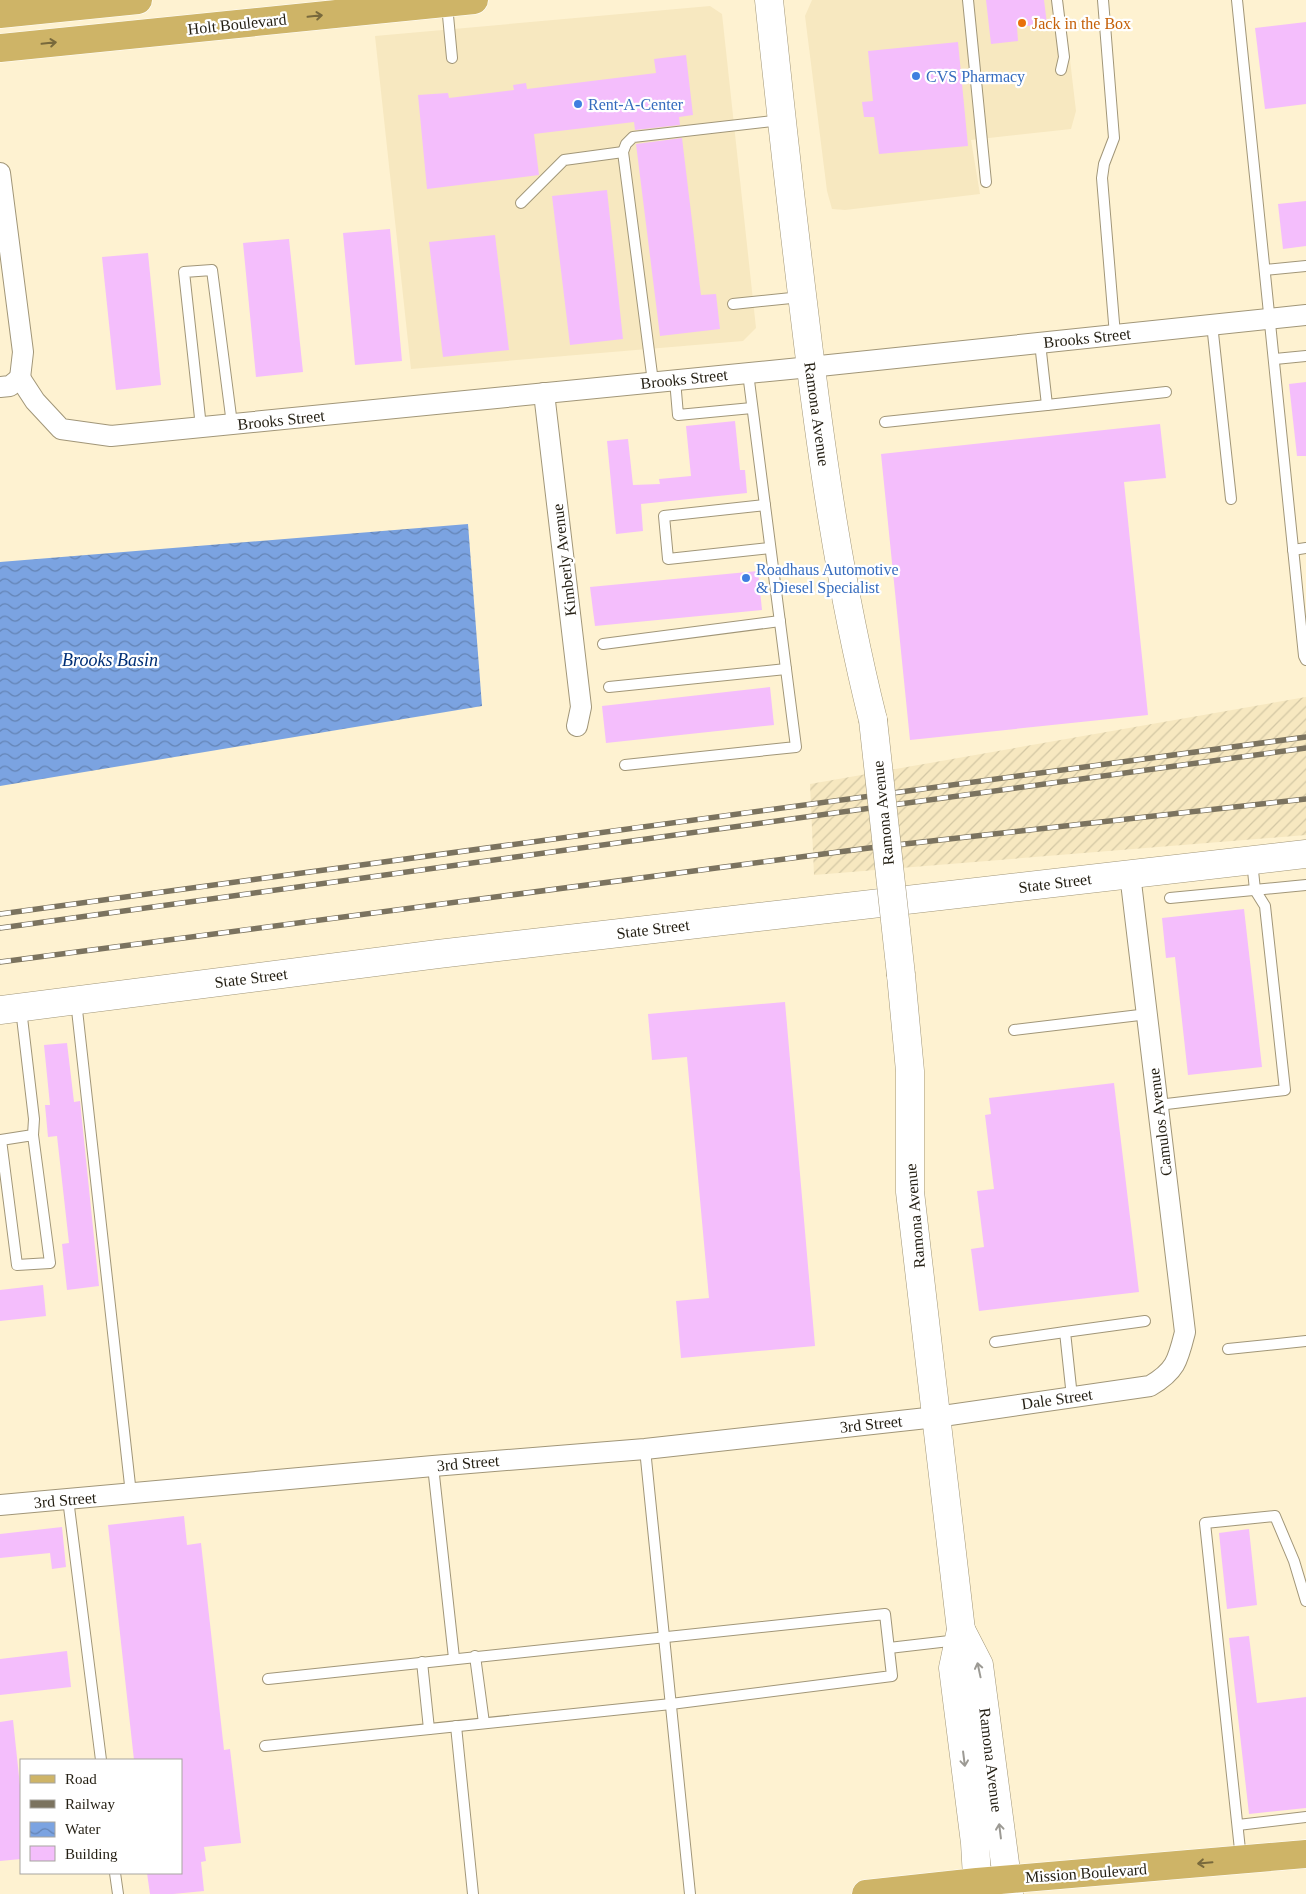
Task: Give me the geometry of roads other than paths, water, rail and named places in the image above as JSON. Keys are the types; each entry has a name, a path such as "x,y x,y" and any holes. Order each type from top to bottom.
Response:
{"main road":[{"path":"0,14 35,5 138,0"},
{"name":"Holt Boulevard","path":"0,48 474,0"},
{"name":"Ramona Avenue","path":"768,0 810,367 834,532 857,656 873,720 910,1071 910,1192 960,1635 953,1668 975,1843 978,1888"},
{"name":"State Street","path":"11,1009 438,954 1306,854"},
{"name":"Ramona Avenue","path":"960,1635 979,1665 1007,1887"},
{"name":"Mission Boulevard","path":"866,1894 1007,1887 1306,1854"}],"street":[{"path":"0,173 23,352 20,378 10,386 0,387"},
{"name":"Brooks Street","path":"20,378 35,401 61,429 111,436 810,367 1306,315"},
{"name":"Kimberly Avenue","path":"544,393 581,707 577,726"},
{"name":"Camulos Avenue","path":"1130,874 1184,1332 1180,1352 1172,1369"},
{"name":"Dale Street","path":"936,1417 1150,1386 1162,1379 1172,1369"},
{"name":"3rd Street","path":"0,1505 645,1448 936,1417"}],"lane":[{"path":"968,0 986,182"},
{"path":"1057,0 1064,57 1061,70"},
{"path":"1104,0 1114,138 1104,164 1102,178 1115,335"},
{"path":"1237,0 1304,656 1306,660"},
{"path":"447,3 452,58"},
{"path":"653,382 624,152 626,144 633,137 782,119"},
{"path":"521,203 564,160 624,152"},
{"path":"1265,270 1306,266"},
{"path":"201,427 184,272 212,270 232,424"},
{"path":"733,304 802,296"},
{"path":"1212,324 1231,499"},
{"path":"1040,342 1047,405"},
{"path":"1274,359 1306,356"},
{"path":"625,765 796,747 748,373"},
{"path":"676,380 678,415 752,408"},
{"path":"885,422 1166,392"},
{"path":"765,505 664,516 668,559 770,548"},
{"path":"1293,550 1306,548"},
{"path":"603,644 780,621"},
{"path":"609,687 786,669"},
{"path":"1158,1105 1286,1090 1264,906 1255,890 1252,860"},
{"path":"1170,898 1306,885"},
{"path":"76,1000 131,1494"},
{"path":"11,1009 34,1119 33,1135 50,1263 17,1265 1,1140 33,1135"},
{"path":"1014,1030 1148,1014"},
{"path":"995,1342 1145,1321"},
{"path":"1065,1332 1072,1397"},
{"path":"1228,1349 1306,1341"},
{"path":"645,1448 690,1894"},
{"path":"433,1466 454,1658"},
{"path":"68,1499 101,1759"},
{"path":"1241,1860 1206,1523 1276,1516 1294,1561 1306,1601"},
{"path":"265,1746 671,1704 892,1676 885,1614 268,1679"},
{"path":"889,1648 960,1635"},
{"path":"475,1656 484,1723"},
{"path":"422,1662 429,1729"},
{"path":"456,1726 472,1894"},
{"path":"1238,1825 1306,1817"},
{"path":"115,1874 118,1894"}],"water":[{"name":"Brooks Basin","path":"468,524 482,706 0,786 0,562"}],"railway":[{"path":"0,914 1306,737"},
{"path":"0,928 1306,748"},
{"path":"0,962 869,848 1306,799"}],"place":[{"name":"Jack in the Box","path":"1022,23"},
{"name":"CVS Pharmacy","path":"916,76"},
{"name":"Rent-A-Center","path":"578,104"},
{"name":"Roadhaus Automotive & Diesel Specialist","path":"746,578"}]}
